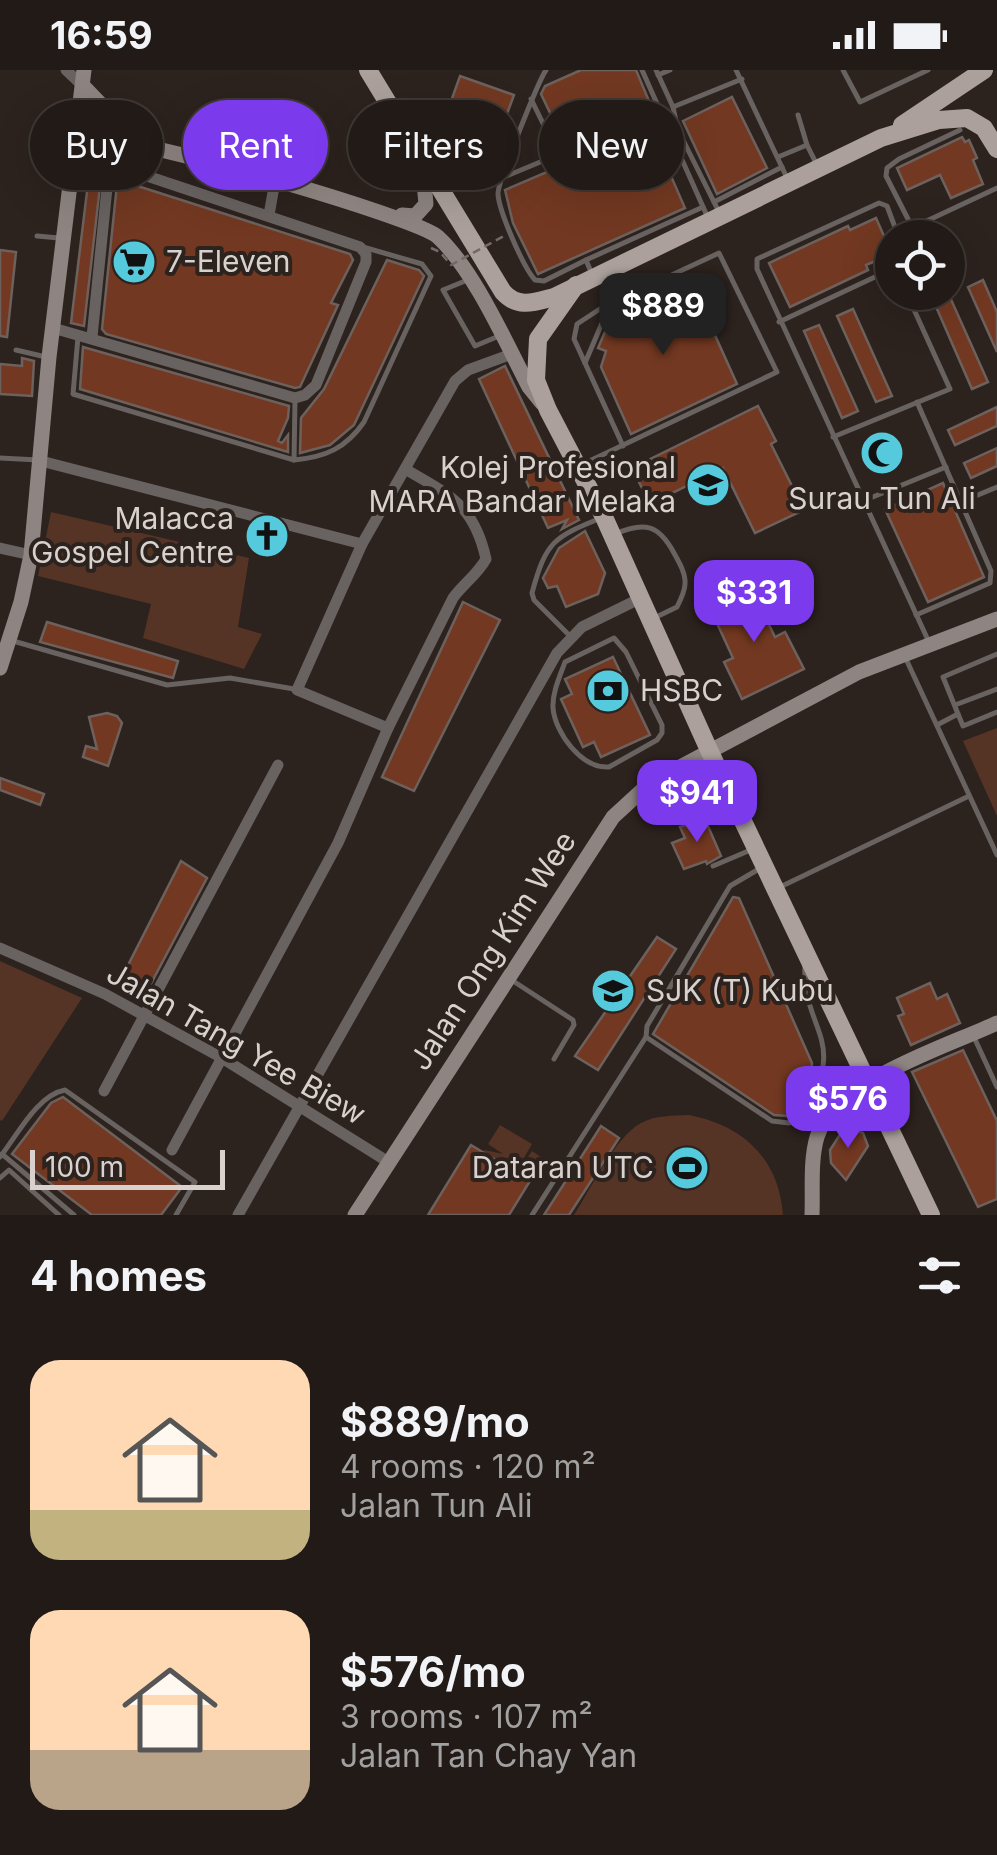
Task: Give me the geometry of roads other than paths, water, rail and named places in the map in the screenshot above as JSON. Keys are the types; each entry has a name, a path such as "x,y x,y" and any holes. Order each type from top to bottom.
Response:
{"main road":[{"path":"368,70 386,100"},
{"path":"881,138 963,78 984,70"},
{"path":"442,190 510,299 530,304 554,296 585,274 786,175 819,168 881,138 939,120 967,118 984,128 997,149"},
{"path":"585,274 538,340 536,380 604,516 709,750 931,1215"},
{"path":"648,784 699,782 734,802"}],"street":[{"path":"66,70 96,100"},
{"path":"82,100 84,70"},
{"path":"53,328 295,398 316,385 366,254 360,246 129,170 112,172 108,178 92,338"},
{"path":"0,668 30,555 69,190"},
{"path":"268,216 273,190"},
{"path":"307,190 392,214 425,227 439,238 470,279 529,387 548,410"},
{"path":"392,214 415,216 422,212 426,190"},
{"path":"388,728 297,690 362,544 455,381 468,370 512,354"},
{"path":"40,461 362,544"},
{"path":"172,1150 338,844 388,728 454,598 463,584 477,575 486,559 481,538 466,509 455,498 405,469"},
{"path":"0,548 30,555"},
{"path":"238,1215 561,658 570,636 641,598"},
{"name":"Jalan Ong Kim Wee","path":"355,1215 613,816 648,784 709,750 902,652 997,618"},
{"path":"104,1091 278,766"},
{"name":"Jalan Tang Yee Biew","path":"0,948 146,1016 222,1058 390,1163"},
{"path":"812,1215 814,1148 834,1106 867,1082 997,1023"}],"lane":[{"path":"519,135 546,70"},
{"path":"642,70 712,211"},
{"path":"670,70 657,72 670,100"},
{"path":"736,70 786,175"},
{"path":"843,70 860,102 928,70"},
{"path":"684,103 742,79"},
{"path":"519,171 550,158 556,150 531,100"},
{"path":"798,116 819,168"},
{"path":"960,130 898,159 888,168 886,176 910,224 918,225 997,188"},
{"path":"684,144 712,211"},
{"path":"778,157 807,146"},
{"path":"500,190 498,196 520,258 531,277 544,281 585,274"},
{"path":"893,220 888,206 878,203 757,259 756,269 929,643"},
{"path":"37,236 65,239"},
{"path":"79,334 72,394 294,460 334,452 352,439 364,422 431,276 422,264 360,246"},
{"path":"578,466 623,446 776,372 719,253 603,307 577,324 574,339 623,446"},
{"path":"780,322 875,277"},
{"path":"470,279 444,290 475,346 502,335"},
{"path":"585,362 605,316 603,307"},
{"path":"833,437 950,389 914,310"},
{"path":"16,350 49,358"},
{"path":"294,460 295,398"},
{"path":"916,614 990,583 991,571 918,402"},
{"path":"0,458 40,461"},
{"path":"862,501 946,466"},
{"path":"961,502 997,486"},
{"path":"570,636 534,600 537,574 560,534 604,516"},
{"path":"612,535 627,528 654,527 665,535 681,566 685,584 677,607 651,620"},
{"path":"614,638 626,652 662,725 657,740 600,768 574,752 558,729 552,706 561,658 614,638"},
{"path":"10,640 167,685 230,678 297,690"},
{"path":"902,652 997,855"},
{"path":"997,654 943,677 964,726 997,712"},
{"path":"955,705 997,689"},
{"path":"937,725 958,714"},
{"path":"648,784 692,822"},
{"path":"775,890 969,796"},
{"path":"714,866 756,848"},
{"path":"532,1215 646,1037 646,1026 730,886 764,866"},
{"path":"646,1037 772,1121 788,1123 805,1110 815,1094 826,1047 806,999 806,954"},
{"path":"508,978 574,1020 554,1058"},
{"path":"973,1034 997,1087"},
{"path":"74,1215 1,1155 41,1103 65,1090 195,1182 176,1215"},
{"path":"805,1110 822,1126"},
{"path":"0,1178 8,1170 59,1215"}],"place":[{"name":"7-Eleven","path":"134,262"},
{"name":"Surau Tun Ali","path":"882,453"},
{"name":"Kolej Profesional MARA Bandar Melaka","path":"708,485"},
{"name":"Malacca Gospel Centre","path":"267,536"},
{"name":"HSBC","path":"608,691"},
{"name":"SJK (T) Kubu","path":"613,991"},
{"name":"Dataran UTC","path":"687,1168"}]}
